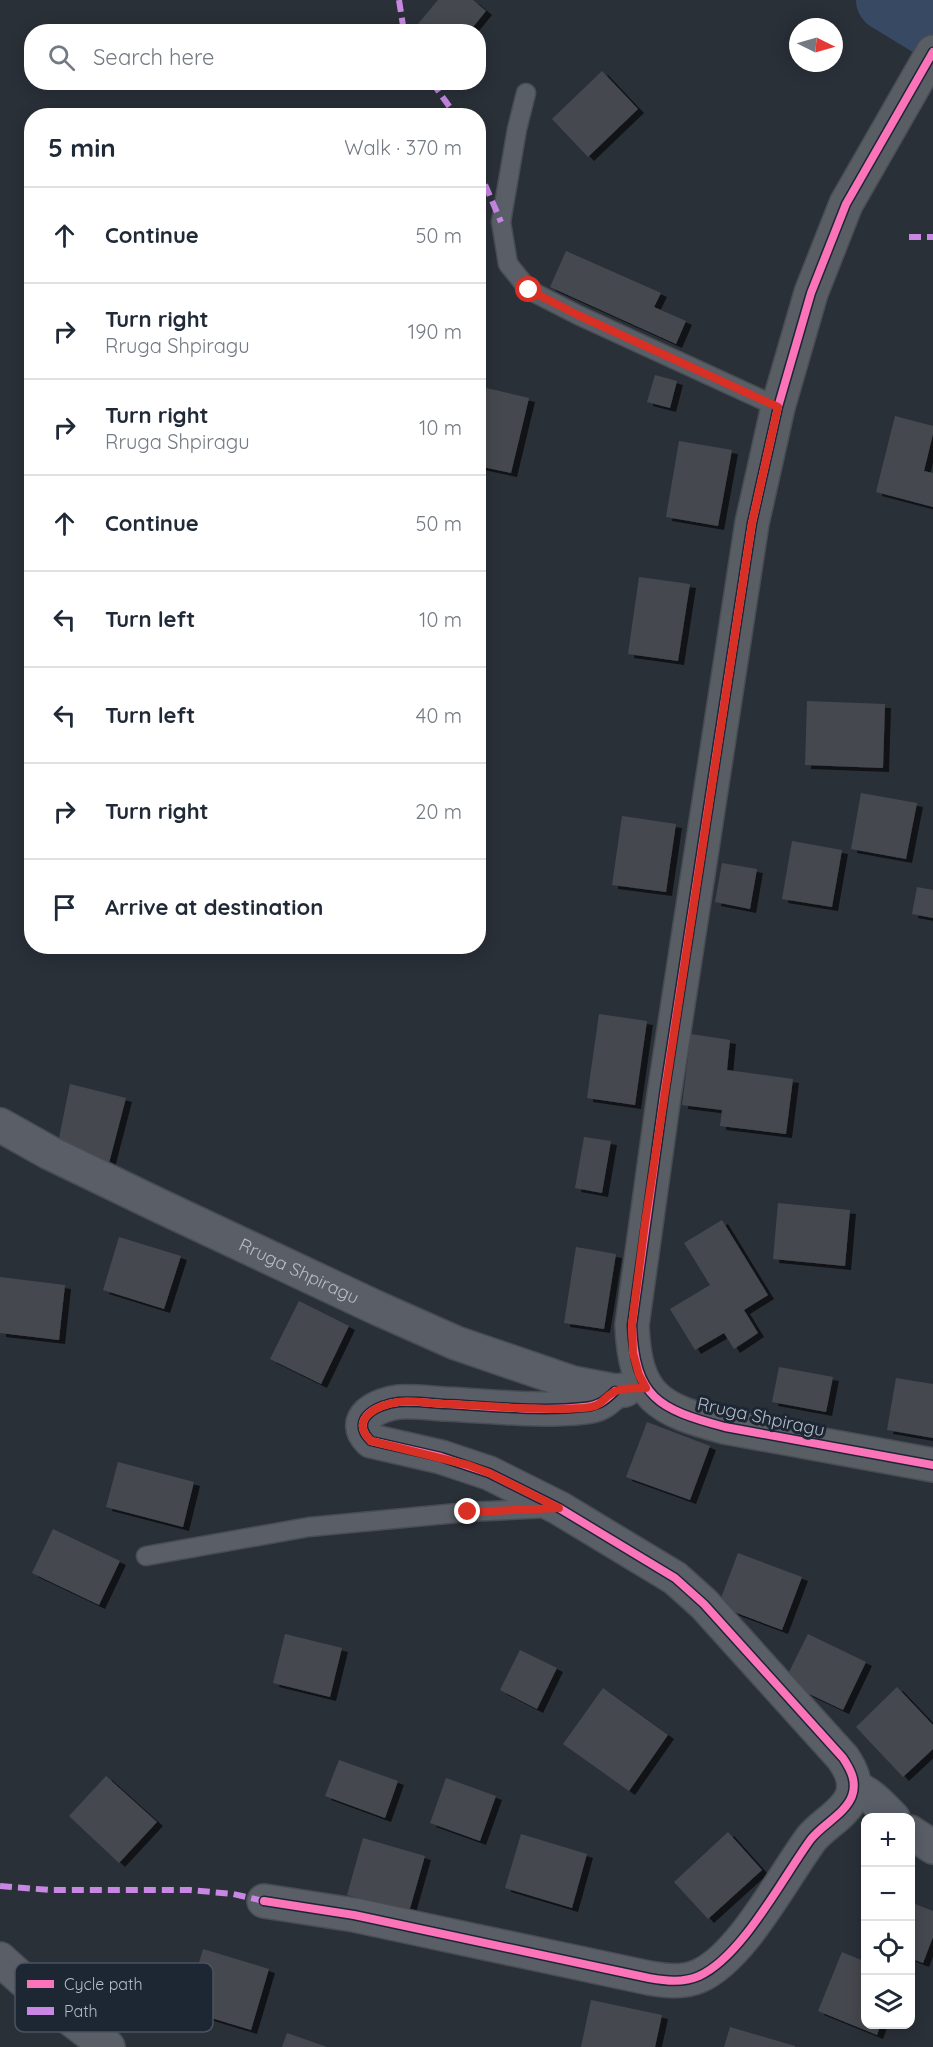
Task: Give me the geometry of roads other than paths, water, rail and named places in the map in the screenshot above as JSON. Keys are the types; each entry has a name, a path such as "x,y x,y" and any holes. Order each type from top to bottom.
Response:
{"street":[{"name":"Rruga Shpiragu","path":"631,1389 639,1375 633,1353 632,1324 645,1223 752,523 778,407 811,293 846,204 933,52"},
{"name":"Rruga Shpiragu","path":"0,1125 50,1153 160,1206 456,1343 573,1383 631,1389 703,1422 933,1465"},
{"path":"264,1900 354,1915 650,1978 669,1981 684,1980 698,1977 712,1969 730,1952 773,1898 820,1828 845,1807 852,1797 854,1787 850,1768 832,1745 691,1592 675,1578 559,1508 489,1473 468,1465 371,1441 365,1436 363,1427 370,1410 399,1402 546,1409 585,1407 601,1404 631,1389"},
{"path":"854,1787 871,1796 889,1813"},
{"path":"915,1835 933,1847"},
{"path":"0,1959 15,1973"},
{"path":"87,2032 108,2047"}],"lane":[{"path":"526,93 517,129 501,222 508,264 515,273 529,290 578,315 778,407"},
{"path":"146,1556 309,1527 468,1512 559,1508"}],"waterway":[{"path":"887,0 933,28"}]}
